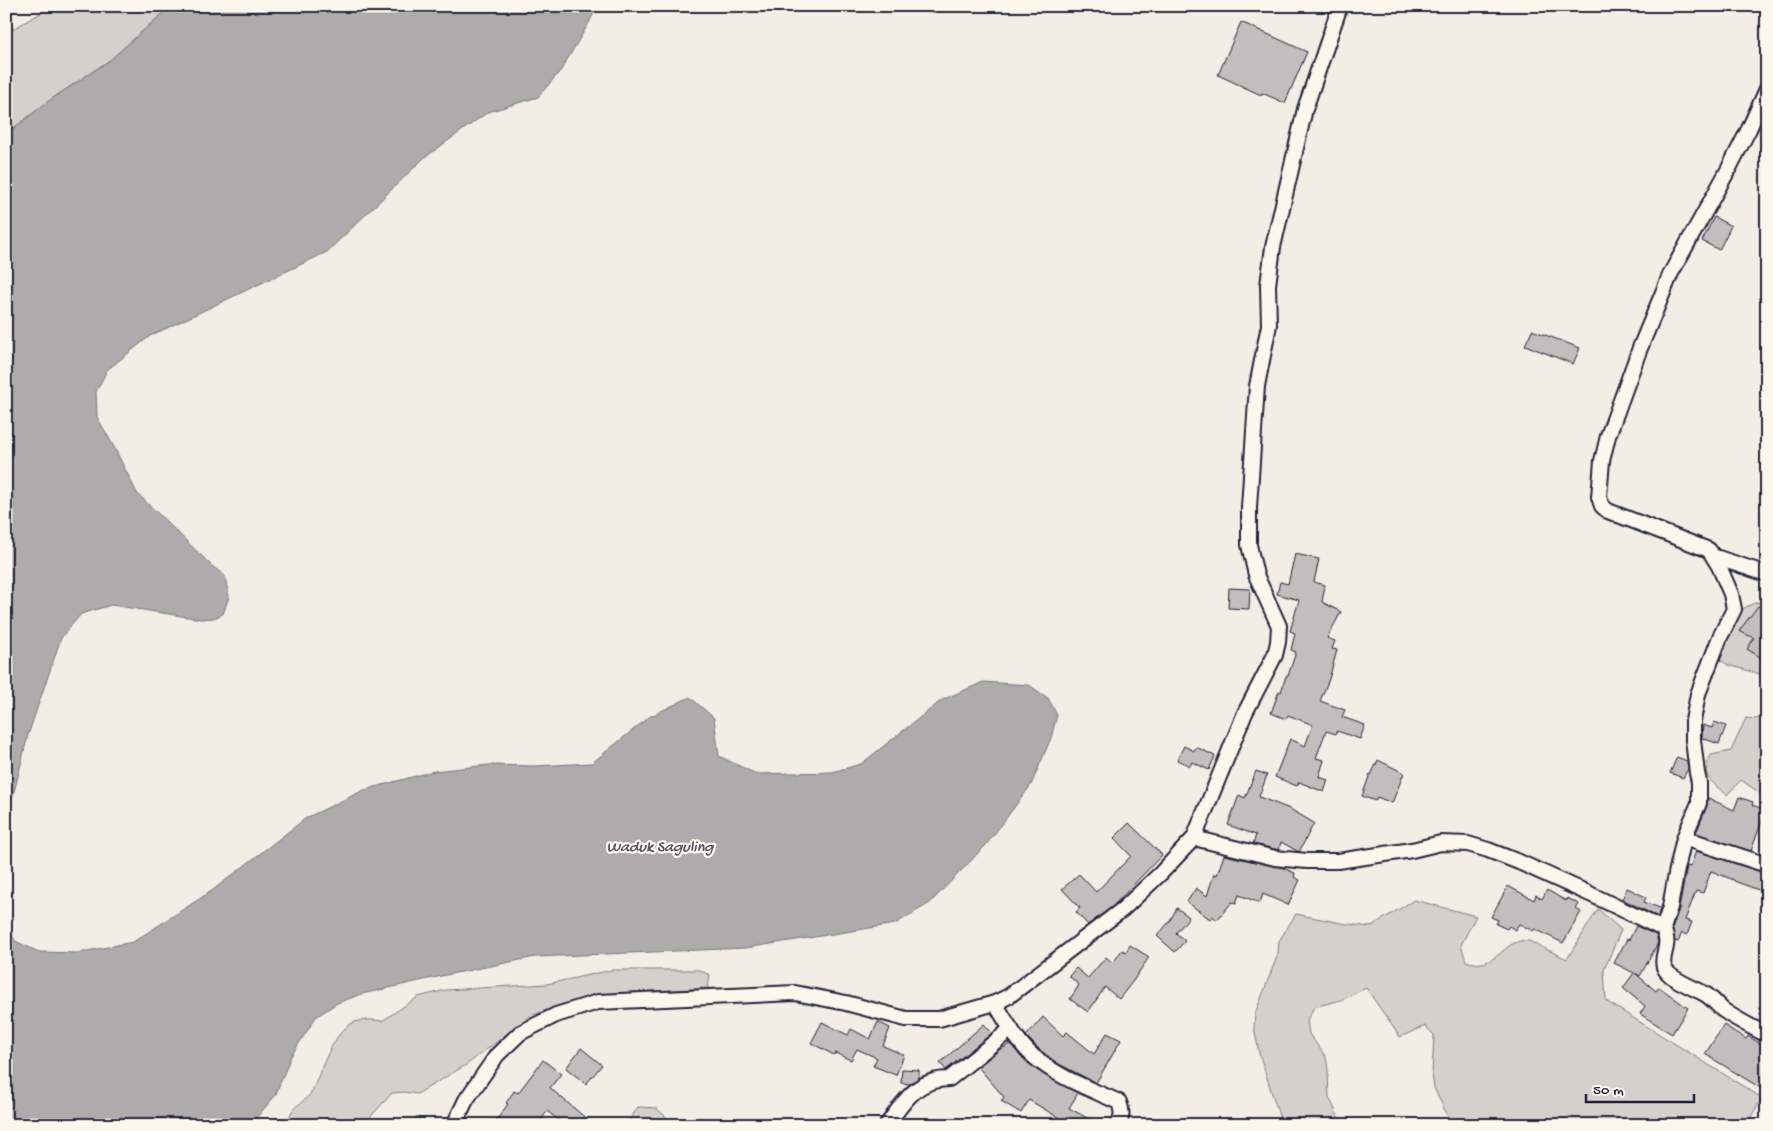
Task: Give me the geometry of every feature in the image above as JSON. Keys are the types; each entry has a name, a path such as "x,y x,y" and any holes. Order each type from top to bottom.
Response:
{"street":[{"path":"454,1125 466,1100 497,1055 520,1033 556,1015 598,1002 795,993 906,1018 939,1019 995,1002 1009,996 1123,909 1194,838 1245,713 1275,655 1278,642 1279,626 1256,575 1249,545 1249,507 1256,386 1269,325 1268,285 1273,247 1306,109 1340,6"},
{"path":"1767,89 1736,155 1671,273 1640,348 1608,436 1602,461 1599,497 1602,506 1608,511 1709,550 1715,557 1731,594 1734,609 1720,636 1698,694 1693,721 1699,782 1699,803 1684,838 1670,907 1663,929 1667,944 1663,966 1667,973 1707,995 1722,1009 1743,1023 1767,1035"},
{"path":"1715,557 1767,574"},
{"path":"1194,838 1276,858 1307,861 1338,861 1412,850 1441,843 1468,844 1519,862 1663,929"},
{"path":"1684,838 1767,865"},
{"path":"995,1002 1011,1029 1033,1056 1057,1073 1119,1102 1122,1111 1121,1120 1118,1125"},
{"path":"887,1125 906,1098 923,1084 936,1079 949,1079 1011,1029"}],"shaded area":[{"path":"53,6 171,6 110,60 50,100 6,134 6,33"},
{"path":"1760,602 1767,607 1767,679 1763,675 1728,665 1708,652 1724,628 1737,614 1751,604"},
{"path":"1767,711 1767,798 1741,780 1727,795 1712,782 1707,774 1706,769 1711,755 1731,751 1746,718 1757,719"},
{"path":"1414,900 1476,916 1461,945 1466,961 1477,963 1493,959 1520,941 1529,941 1567,959 1598,909 1621,930 1604,970 1606,1001 1762,1098 1746,1125 1452,1125 1434,1088 1432,1075 1434,1035 1425,1026 1400,1037 1366,988 1341,1000 1314,1007 1307,1020 1309,1034 1326,1057 1329,1097 1342,1125 1282,1125 1259,1053 1254,1027 1255,1014 1278,954 1279,941 1296,914 1370,927"},
{"path":"612,970 699,970 710,975 708,988 600,994 532,1015 466,1065 417,1094 392,1093 363,1125 288,1125 293,1110 312,1091 334,1042 347,1026 355,1022 365,1020 382,1021 418,997 446,990 547,984"},
{"path":"638,1107 656,1108 675,1125 626,1125"}],"water":[{"path":"171,6 597,6 561,70 538,97 488,112 424,158 327,252 150,336 107,370 96,392 97,417 137,493 212,566 225,576 229,597 223,614 214,618 201,619 111,605 81,614 61,638 28,735 6,825 6,134 50,100 110,60"},
{"name":"Waduk Saguling","path":"983,682 1029,685 1048,698 1057,715 1051,738 1031,785 986,845 930,903 895,924 746,948 535,957 362,994 337,1003 316,1017 291,1056 275,1096 250,1125 6,1125 6,919 15,941 39,952 77,953 133,942 213,890 306,818 364,790 434,771 489,765 535,766 592,763 649,717 690,697 714,718 719,756 756,774 832,772 861,764 942,700"}],"building":[{"path":"1241,22 1307,52 1285,103 1262,93 1261,95 1218,75"},
{"path":"1714,217 1731,226 1719,250 1702,241"},
{"path":"1532,330 1580,348 1573,364 1525,345"},
{"path":"1295,554 1319,559 1314,582 1325,585 1322,602 1341,612 1327,638 1335,641 1332,649 1337,650 1329,679 1320,701 1345,710 1342,717 1365,725 1360,739 1337,731 1336,734 1326,731 1316,758 1324,760 1319,777 1328,780 1324,792 1299,782 1297,786 1275,777 1290,739 1305,746 1313,725 1288,715 1286,719 1271,713 1279,691 1281,692 1286,676 1288,676 1296,652 1291,650 1295,633 1290,631 1299,600 1277,594 1280,582 1288,584"},
{"path":"1229,588 1250,589 1249,609 1228,608"},
{"path":"1758,606 1767,612 1767,632 1762,639 1767,642 1767,646 1760,657 1747,649 1754,638 1739,631"},
{"path":"1714,722 1726,726 1719,744 1702,738 1703,725 1712,728"},
{"path":"1184,746 1194,751 1196,747 1215,756 1209,770 1192,762 1190,766 1177,760"},
{"path":"1677,757 1687,761 1688,769 1683,778 1670,773"},
{"path":"1378,760 1404,773 1392,803 1377,797 1375,801 1362,796 1370,774"},
{"path":"1256,771 1267,775 1259,797 1290,809 1314,823 1299,852 1281,842 1279,850 1253,844 1256,835 1228,825 1239,795 1245,798"},
{"path":"1739,797 1753,802 1752,805 1766,810 1751,851 1696,833 1707,806 1708,798 1734,810"},
{"path":"1129,823 1162,855 1112,907 1088,925 1076,912 1080,908 1062,889 1079,874 1096,892 1131,856 1114,838"},
{"path":"1696,851 1767,874 1767,893 1711,871 1703,893 1696,891 1685,920 1692,922 1687,935 1682,933 1678,942 1675,941 1672,929 1679,909 1687,866 1690,867"},
{"path":"1224,855 1283,868 1295,873 1294,877 1300,880 1288,905 1263,894 1260,903 1239,895 1236,903 1232,902 1217,920 1212,916 1210,919 1187,902 1196,888 1207,896 1214,874 1217,875"},
{"path":"1508,886 1534,900 1536,895 1542,899 1547,890 1566,901 1567,898 1579,904 1576,909 1581,912 1563,943 1535,929 1533,931 1519,924 1515,930 1509,926 1507,929 1496,924 1498,920 1491,917"},
{"path":"1627,888 1646,897 1644,902 1660,908 1658,917 1622,899"},
{"path":"1177,908 1189,917 1176,933 1185,941 1175,952 1157,936 1169,922"},
{"path":"1636,926 1656,935 1658,943 1640,976 1635,973 1656,991 1659,987 1688,1008 1672,1034 1640,1014 1645,1006 1623,988 1634,973 1614,963"},
{"path":"1130,945 1149,957 1119,999 1105,987 1088,1012 1070,999 1079,985 1069,976 1076,968 1088,978 1106,957 1113,963 1122,950 1126,952"},
{"path":"1043,1017 1063,1036 1067,1032 1094,1054 1107,1033 1121,1040 1096,1083 1057,1063 1026,1036"},
{"path":"822,1022 848,1035 851,1029 870,1039 878,1022 890,1028 883,1046 904,1055 896,1075 873,1066 877,1058 857,1049 851,1060 835,1053 834,1055 811,1043"},
{"path":"984,1024 992,1033 946,1070 940,1063"},
{"path":"1724,1025 1746,1039 1748,1036 1767,1048 1767,1092 1705,1054"},
{"path":"1010,1043 1021,1057 1037,1070 1078,1093 1069,1108 1100,1125 1071,1125 1029,1100 1021,1113 1001,1101 1004,1097 978,1067"},
{"path":"581,1048 602,1065 586,1084 566,1068"},
{"path":"543,1060 561,1074 550,1088 594,1125 565,1125 547,1111 538,1125 493,1125 508,1104 506,1103 514,1091 518,1093"},
{"path":"902,1069 919,1070 919,1078 910,1084 901,1083"}]}
